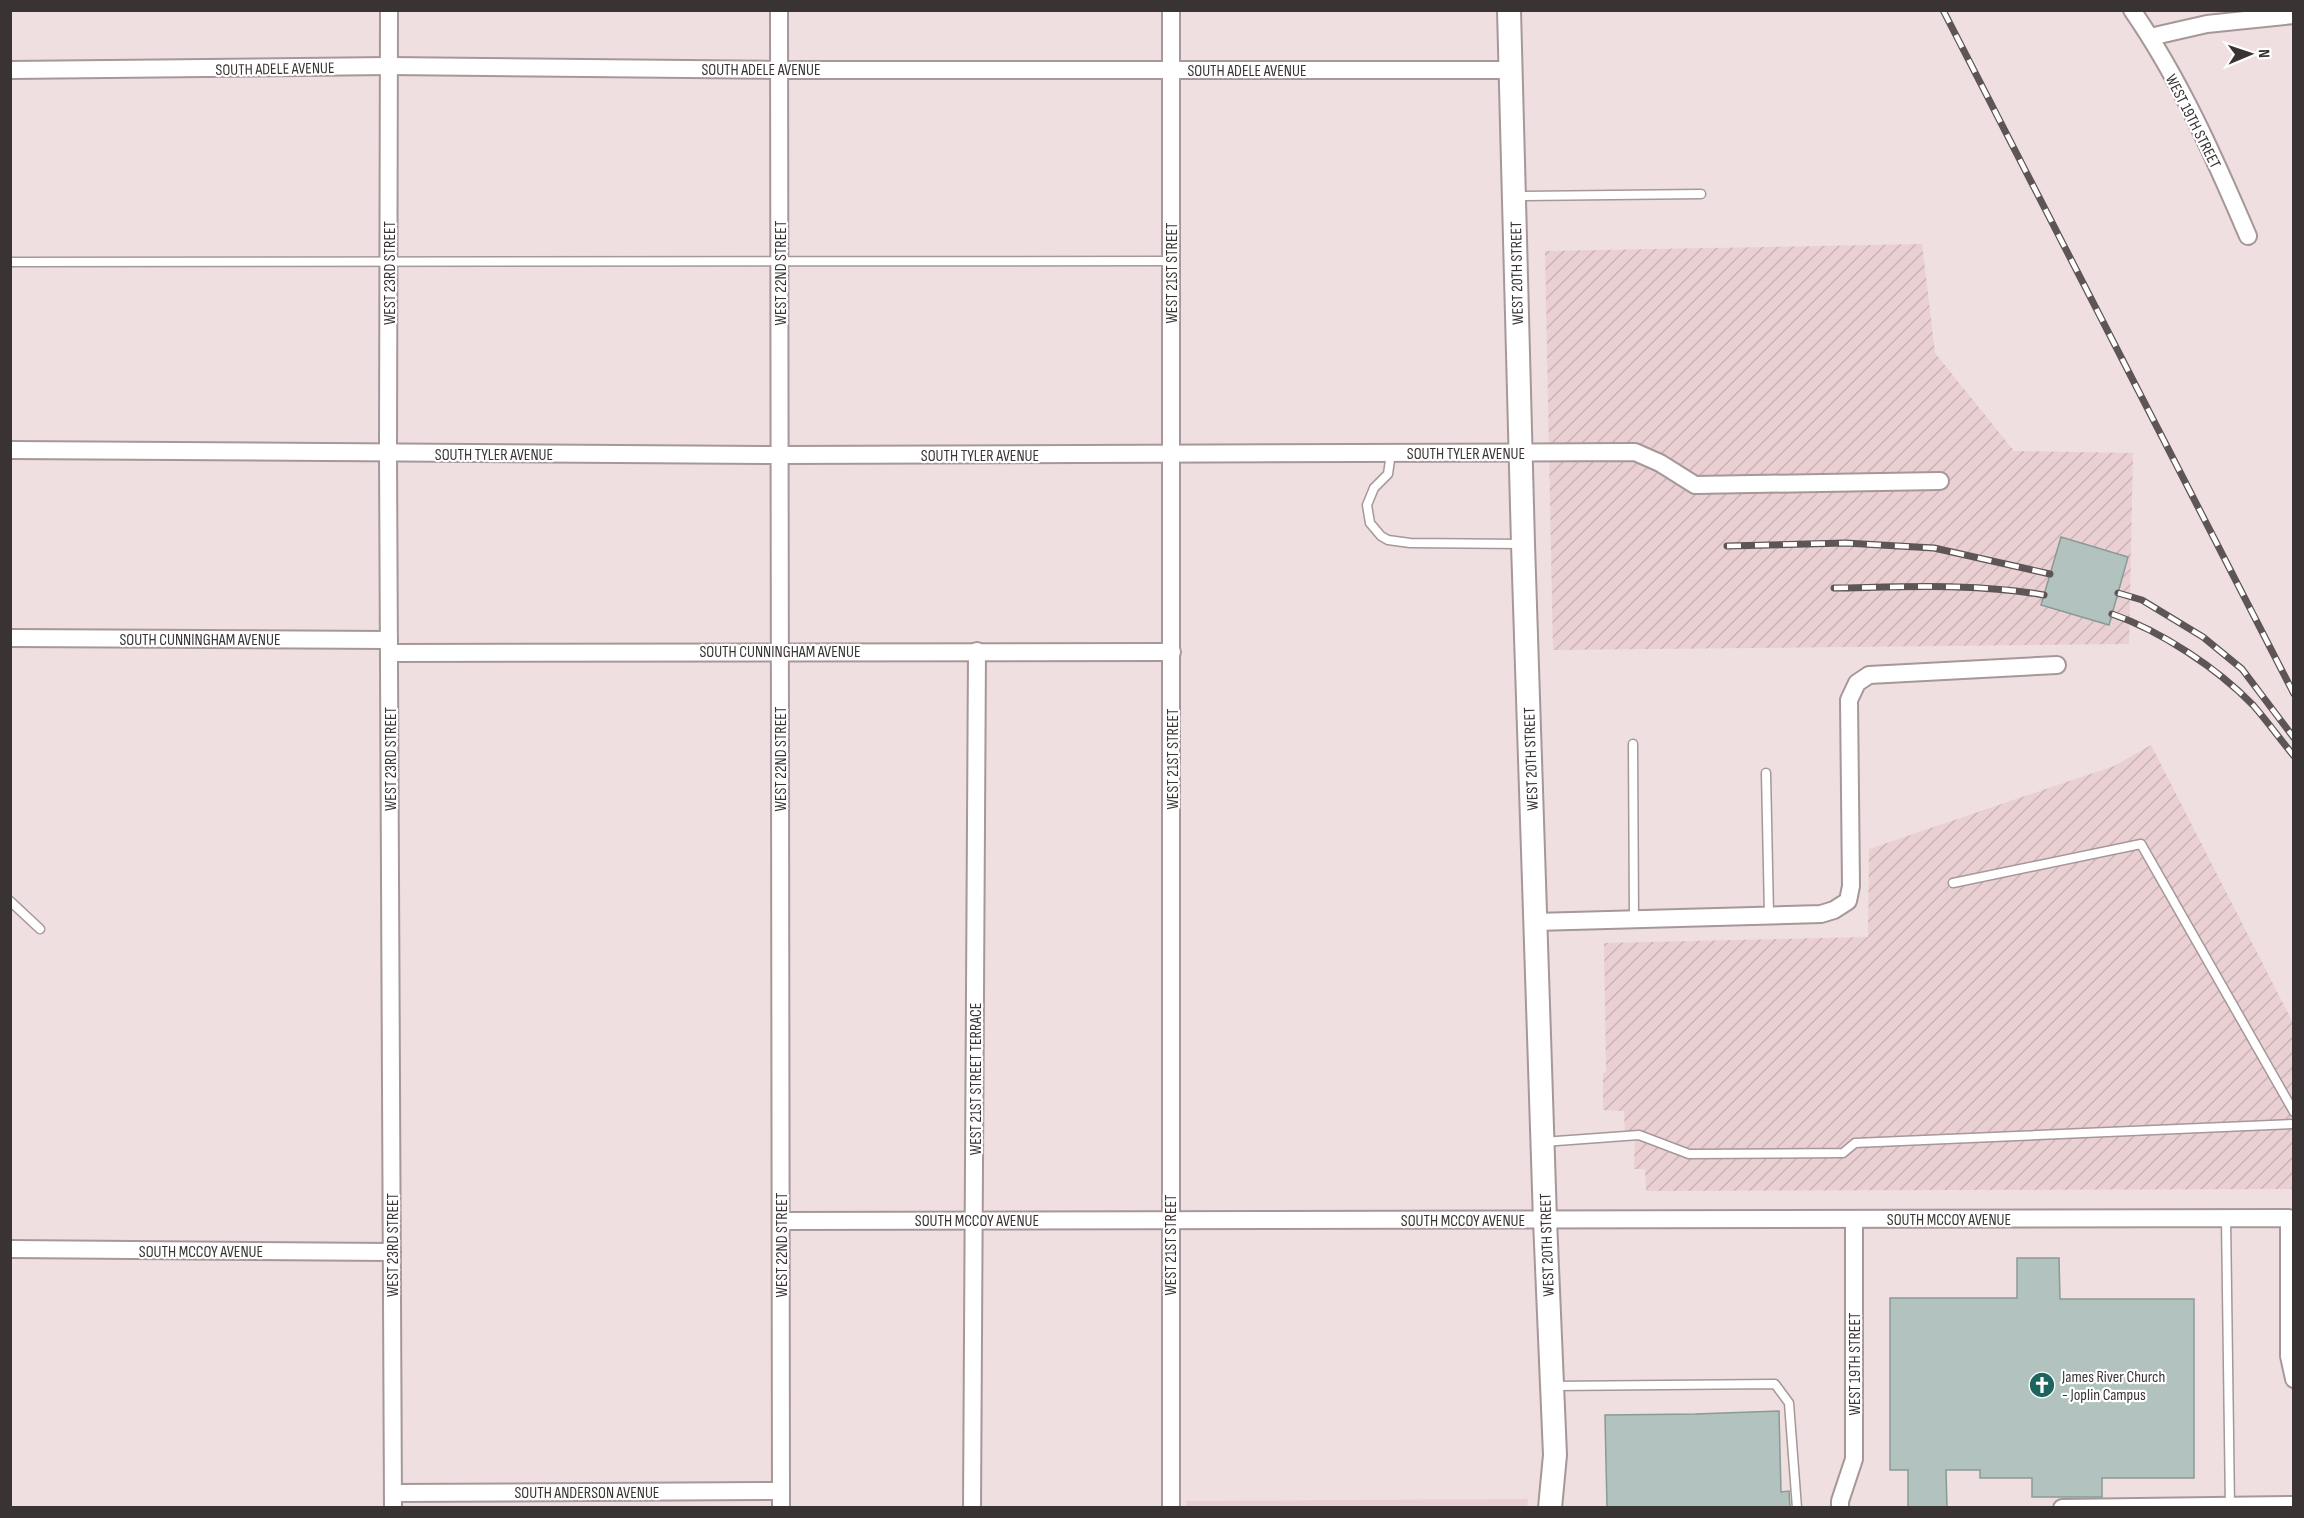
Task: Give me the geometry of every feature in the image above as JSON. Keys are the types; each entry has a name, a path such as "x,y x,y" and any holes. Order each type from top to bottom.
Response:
{"main road":[{"name":"WEST 20TH STREET","path":"1509,10 1520,453 1542,1142 1555,1455 1550,1508"}],"street":[{"name":"WEST 23RD STREET","path":"389,10 388,453 393,1500"},
{"name":"WEST 22ND STREET","path":"779,10 781,1499"},
{"name":"WEST 21ST STREET","path":"1171,10 1171,1508"},
{"name":"WEST 19TH STREET","path":"2132,10 2150,37 2222,177 2248,236"},
{"path":"2150,37 2207,24 2294,15"},
{"name":"SOUTH ADELE AVENUE","path":"10,70 389,66 779,70 1511,70"},
{"name":"SOUTH TYLER AVENUE","path":"10,450 780,455 1635,452 1660,463 1695,485 1940,481"},
{"name":"SOUTH CUNNINGHAM AVENUE","path":"10,638 389,647 779,651 1172,651"},
{"name":"WEST 21ST STREET TERRACE","path":"972,1508 977,651"},
{"path":"1535,922 1821,914 1834,910 1848,900 1851,886 1849,700 1851,692 1861,679 1869,675 2057,665"},
{"name":"SOUTH MCCOY AVENUE","path":"781,1221 2289,1218 2289,1356 2294,1379"},
{"name":"WEST 19TH STREET","path":"1840,1508 1840,1501 1854,1459 1854,1219"},
{"name":"SOUTH MCCOY AVENUE","path":"10,1249 392,1252"},
{"name":"SOUTH ANDERSON AVENUE","path":"393,1500 781,1499"},
{"path":"2062,1508 2287,1506"}],"lane":[{"path":"1514,196 1701,194"},
{"path":"10,262 1171,261"},
{"path":"1391,453 1388,474 1374,488 1367,505 1370,523 1381,536 1388,540 1410,543 1523,544"},
{"path":"1633,744 1634,919"},
{"path":"1766,773 1768,915"},
{"path":"1953,883 2141,844 2294,1112"},
{"path":"10,901 40,928"},
{"path":"1542,1142 1639,1135 1689,1154 1843,1153 1855,1143 2294,1124"},
{"path":"2226,1218 2230,1507"},
{"path":"1552,1386 1775,1384 1789,1402 1797,1508"}],"shaded area":[{"path":"1922,244 1935,353 2014,451 2133,453 2129,644 1553,650 1545,251"},
{"path":"2151,745 2293,1023 2293,1189 1646,1191 1645,1169 1634,1169 1635,1131 1625,1131 1624,1111 1603,1110 1603,1073 1606,1072 1604,943 1868,937 1869,849 2114,766"},
{"path":"1528,1499 1527,1508 1186,1507 1186,1501"}],"building":[{"path":"2061,537 2128,557 2109,625 2041,605"},
{"name":"James River Church - Joplin Campus","path":"2017,1258 2059,1258 2060,1299 2194,1299 2194,1478 2102,1478 2102,1497 2032,1497 2032,1478 1980,1478 1980,1470 1946,1470 1947,1508 1908,1508 1908,1470 1890,1470 1890,1298 2017,1298"},
{"path":"1779,1411 1781,1492 1789,1491 1790,1508 1607,1508 1605,1415"}],"railway":[{"path":"1943,10 2294,694"},
{"path":"1727,546 1845,543 1934,548 2050,574"},
{"path":"1834,588 1966,587 2044,595"},
{"path":"2118,593 2142,600 2203,637 2242,669 2294,738"},
{"path":"2112,614 2150,630 2187,652 2223,678 2253,705 2294,756"}],"place":[{"name":"James River Church - Joplin Campus","path":"2042,1385"}]}
